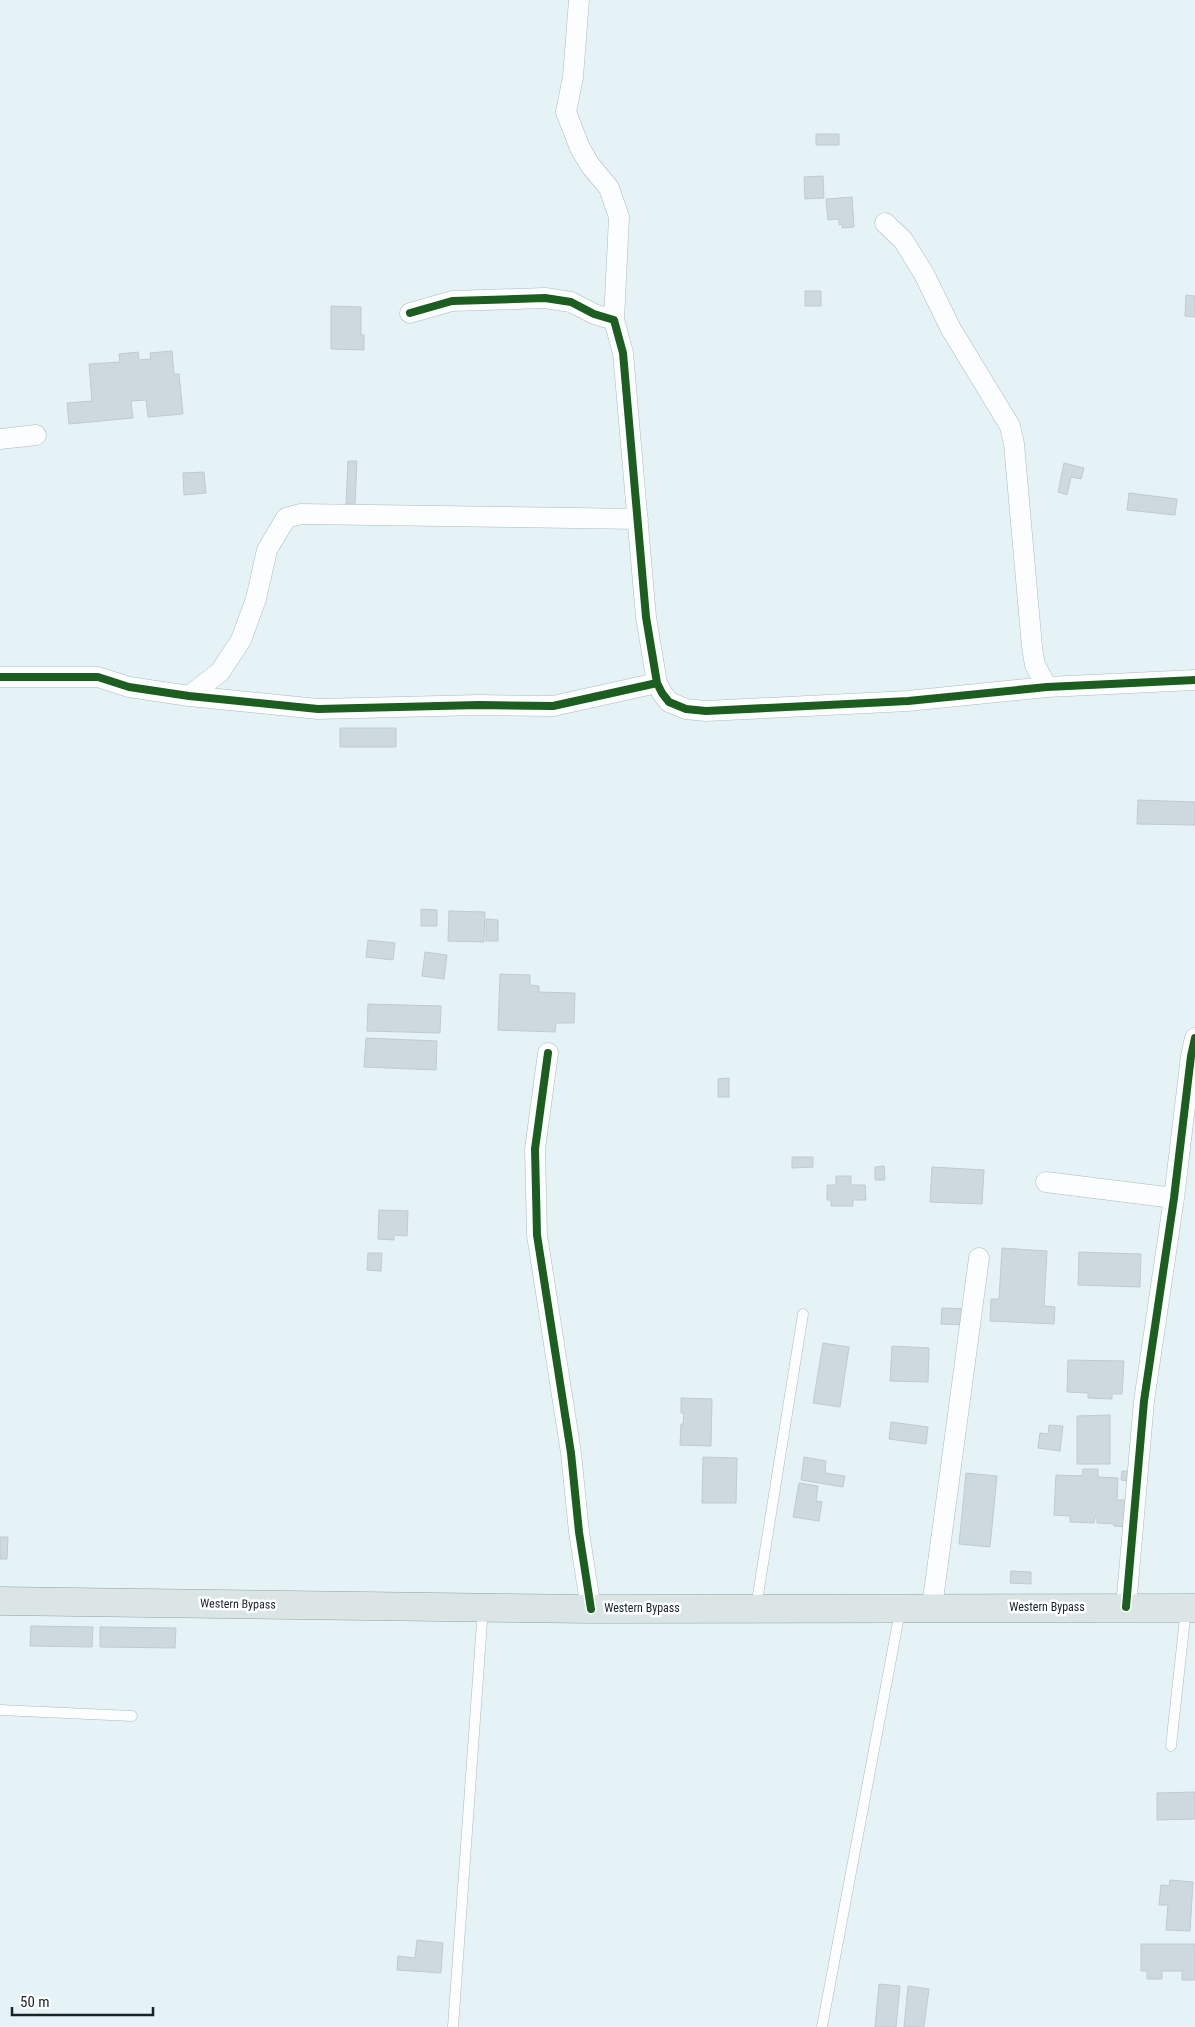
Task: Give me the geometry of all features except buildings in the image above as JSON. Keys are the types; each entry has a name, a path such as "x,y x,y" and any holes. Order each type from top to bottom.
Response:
{"main road":[{"name":"Western Bypass","path":"0,1601 591,1609 1190,1608"}],"street":[{"path":"579,0 572,77 566,112 580,148 590,165 609,188 619,218 614,320 623,353 646,617 658,683 662,693 669,702 686,709 706,711 908,701 1047,687 1195,680"},
{"path":"885,223 903,240 924,274 951,329 1010,426 1014,444 1032,648 1035,665 1047,687"},
{"path":"410,313 452,301 545,298 571,302 594,314 614,320"},
{"path":"0,439 36,435"},
{"path":"189,696 220,672 241,640 256,599 268,550 286,518 301,514 638,519"},
{"path":"0,677 98,678 128,686 189,696 318,709 479,705 553,706 658,683"},
{"path":"1126,1607 1144,1402 1195,1038"},
{"path":"548,1053 535,1149 534,1178 537,1235 571,1453 579,1532 591,1609"},
{"path":"1046,1182 1174,1198"},
{"path":"932,1607 979,1258"}],"lane":[{"path":"756,1608 803,1314"},
{"path":"453,2027 483,1607"},
{"path":"822,2027 900,1607"},
{"path":"1171,1746 1190,1608"},
{"path":"0,1710 132,1716"}],"cycle path":[{"path":"410,313 452,301 545,298 571,302 594,314 614,320 623,353 646,617 657,683 669,702 686,709 706,711 908,701 1047,687 1195,680"},
{"path":"0,677 98,677 129,687 189,696 318,709 479,705 553,706 657,683"},
{"path":"1126,1607 1144,1401 1195,1038"},
{"path":"548,1053 535,1149 537,1235 571,1453 579,1532 591,1609"}]}
